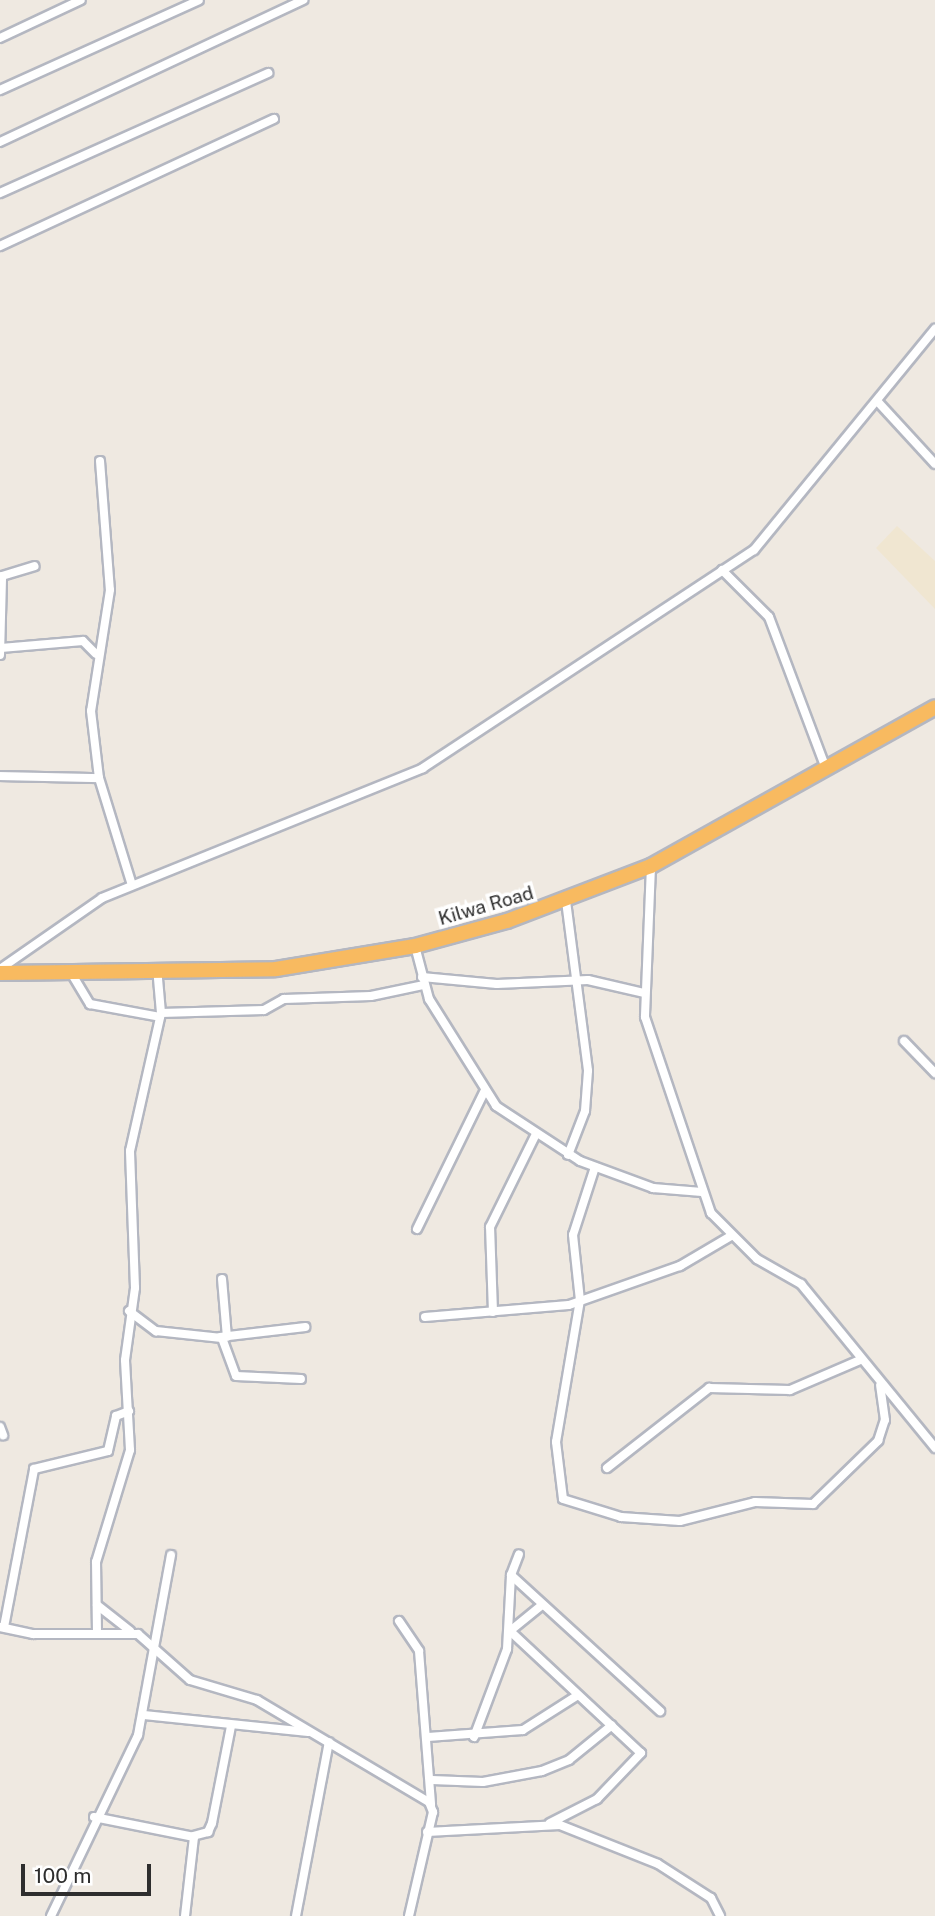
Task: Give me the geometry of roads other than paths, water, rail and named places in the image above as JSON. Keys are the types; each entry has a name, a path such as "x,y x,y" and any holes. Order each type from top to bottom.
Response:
{"highway":[{"name":"Kilwa Road","path":"0,971 73,976 276,969 415,946 566,901 651,866 935,707"}],"street":[{"path":"0,38 81,0"},
{"path":"0,90 199,0"},
{"path":"0,142 303,0"},
{"path":"0,194 268,73"},
{"path":"0,246 274,119"},
{"path":"0,971 84,907 132,885 423,768 763,542 835,446 932,341 935,329"},
{"path":"878,402 935,464"},
{"path":"100,461 110,590 96,653 91,710 99,778 132,885"},
{"path":"35,566 1,573 1,652 83,640 96,653"},
{"path":"722,570 769,617 826,769"},
{"path":"0,776 99,778"},
{"path":"651,866 645,1017 702,1192 731,1236 801,1284 880,1385 935,1448"},
{"path":"566,901 572,981 587,1071 584,1111 568,1155"},
{"path":"415,946 422,981 484,1092 536,1134 568,1155 653,1188 702,1192"},
{"path":"97,1632 96,1562 130,1450 129,1311 135,1288 130,1151 160,1015 158,975"},
{"path":"73,976 90,1004 160,1015 264,1010 287,999 371,996 422,981 572,981 644,993"},
{"path":"904,1041 935,1073"},
{"path":"417,1229 484,1092"},
{"path":"493,1312 491,1227 536,1134"},
{"path":"595,1167 573,1235 580,1300 556,1442 562,1498 582,1506 680,1521 755,1502 813,1503 878,1440 885,1420 880,1385"},
{"path":"425,1317 493,1312 580,1300 680,1266 731,1236"},
{"path":"222,1279 223,1337 236,1376 301,1379"},
{"path":"129,1311 156,1331 223,1337 305,1327"},
{"path":"607,1468 709,1388 790,1390 860,1360"},
{"path":"129,1411 116,1416 108,1451 34,1469 2,1627 33,1634 133,1633"},
{"path":"474,1737 510,1631 511,1575 519,1554"},
{"path":"51,1916 94,1817 144,1715 158,1649 171,1555"},
{"path":"511,1575 660,1711"},
{"path":"97,1605 158,1649 190,1680 257,1700 431,1805"},
{"path":"510,1631 542,1605"},
{"path":"400,1622 419,1651 432,1780 427,1832 409,1916"},
{"path":"510,1631 611,1725 641,1758 597,1798 548,1824"},
{"path":"428,1737 474,1737 523,1730 578,1695"},
{"path":"144,1715 310,1732"},
{"path":"432,1780 483,1782 542,1771 569,1760 611,1725"},
{"path":"94,1817 193,1836 208,1832 231,1726"},
{"path":"296,1916 318,1776 330,1742"},
{"path":"427,1832 548,1824 645,1857 711,1898 720,1916"},
{"path":"185,1916 193,1836"}]}
